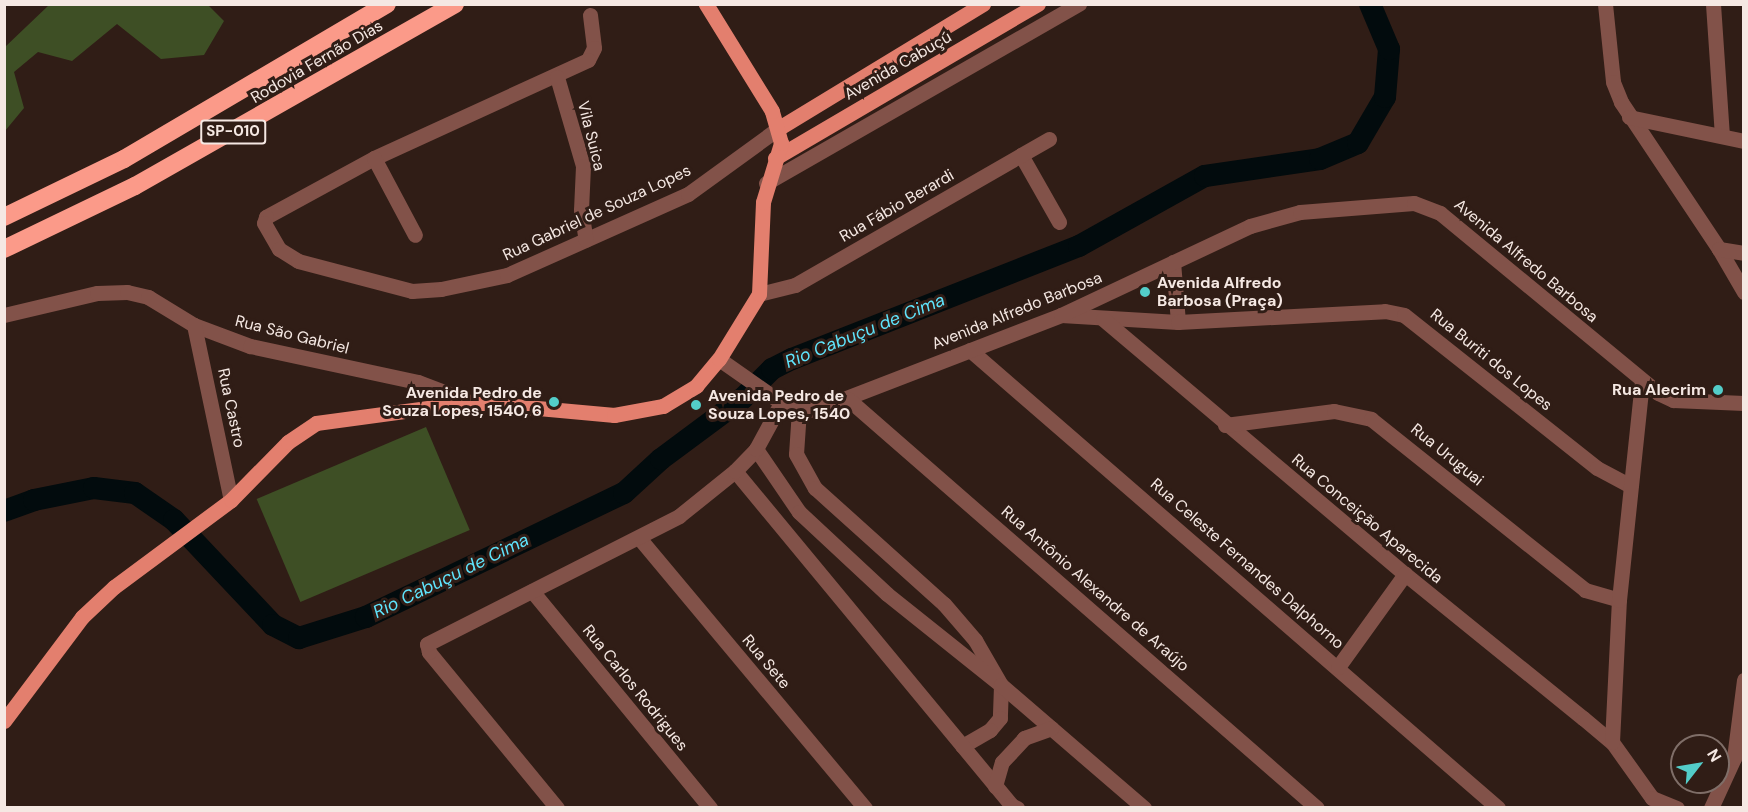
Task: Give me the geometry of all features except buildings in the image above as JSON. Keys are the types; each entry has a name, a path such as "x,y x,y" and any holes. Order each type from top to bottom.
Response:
{"highway":[{"name":"Rodovia Fernão Dias","path":"4,217 124,159 387,4"},
{"name":"Rodovia Fernão Dias","path":"4,249 135,186 455,4"}],"main road":[{"path":"4,721 82,617 151,558 231,500 288,442 316,423 471,402 596,415 645,411 680,398 719,359 759,294 766,183 781,143 779,128 706,4"},
{"name":"Avenida Cabuçú","path":"779,128 983,4"},
{"name":"Avenida Cabuçú","path":"775,158 1028,7"}],"street":[{"path":"766,183 1079,4"},
{"path":"1605,4 1613,82 1629,117 1719,249 1743,292"},
{"path":"1713,4 1722,136"},
{"path":"1028,7 1042,27"},
{"path":"415,235 374,158 557,77 594,53 590,15"},
{"name":"Vila Suica","path":"557,77 583,166 581,210 586,240"},
{"path":"1629,117 1743,141"},
{"name":"Rua Gabriel de Souza Lopes","path":"374,158 266,217 265,225 289,259 412,291 441,289 507,275 688,194 779,128"},
{"name":"Rua Fábio Berardi","path":"759,294 795,285 1049,139"},
{"path":"1021,155 1059,222"},
{"name":"Avenida Alfredo Barbosa","path":"799,410 848,399 1061,315 1250,226 1300,212 1426,205 1642,381"},
{"path":"1719,249 1743,253"},
{"path":"1173,262 1178,322"},
{"name":"Rua São Gabriel","path":"4,315 87,294 127,292 148,297 194,325 250,346 418,382 471,402"},
{"name":"Rua Buriti dos Lopes","path":"1061,315 1178,322 1385,311 1404,315 1597,468 1631,486"},
{"name":"Rua Conceição Aparecida","path":"1103,319 1225,425 1612,742"},
{"name":"Rua Castro","path":"194,325 231,500"},
{"name":"Rua Celeste Fernandes Dalphorno","path":"970,350 1338,666 1498,807"},
{"path":"719,359 775,400 799,410 796,454 815,488 944,604 975,640 1001,685 1000,718 990,730 962,746"},
{"path":"1677,807 1652,803 1612,742 1619,600 1642,381 1673,400 1743,403"},
{"name":"Rua Antônio Alexandre de Araújo","path":"848,399 1317,807"},
{"path":"557,807 427,648 429,640 640,539 679,516 735,471 756,449 775,400"},
{"name":"Rua Uruguai","path":"1225,425 1334,411 1371,419 1585,590 1619,600"},
{"path":"756,449 799,512 887,594 1001,685 1144,807"},
{"path":"735,471 1011,806"},
{"name":"Rua Sete","path":"640,539 865,807"},
{"path":"1338,666 1405,574"},
{"name":"Rua Carlos Rodrigues","path":"532,591 710,807"},
{"path":"1711,807 1734,758 1743,680"},
{"path":"995,786 1002,762 1024,738 1051,728"}],"green space":[{"path":"49,5 208,5 224,21 204,55 161,59 117,24 72,61 38,52 14,72 24,108 5,131 5,47"},
{"path":"426,427 470,530 300,602 257,499"}],"waterway":[{"name":"Rio Cabuçu de Cima","path":"4,511 34,500 94,488 135,493 174,520 273,625 299,638 366,617 624,493 661,459 743,398 772,369 792,359 1079,246 1205,176 1320,159 1358,143 1385,97 1389,49 1370,4"}],"place":[{"name":"Avenida Alfredo Barbosa (Praça)","path":"1145,292"},
{"name":"Rua Alecrim","path":"1718,390"},
{"name":"Avenida Pedro de Souza Lopes, 1540, 6","path":"554,402"},
{"name":"Avenida Pedro de Souza Lopes, 1540","path":"696,405"}]}
